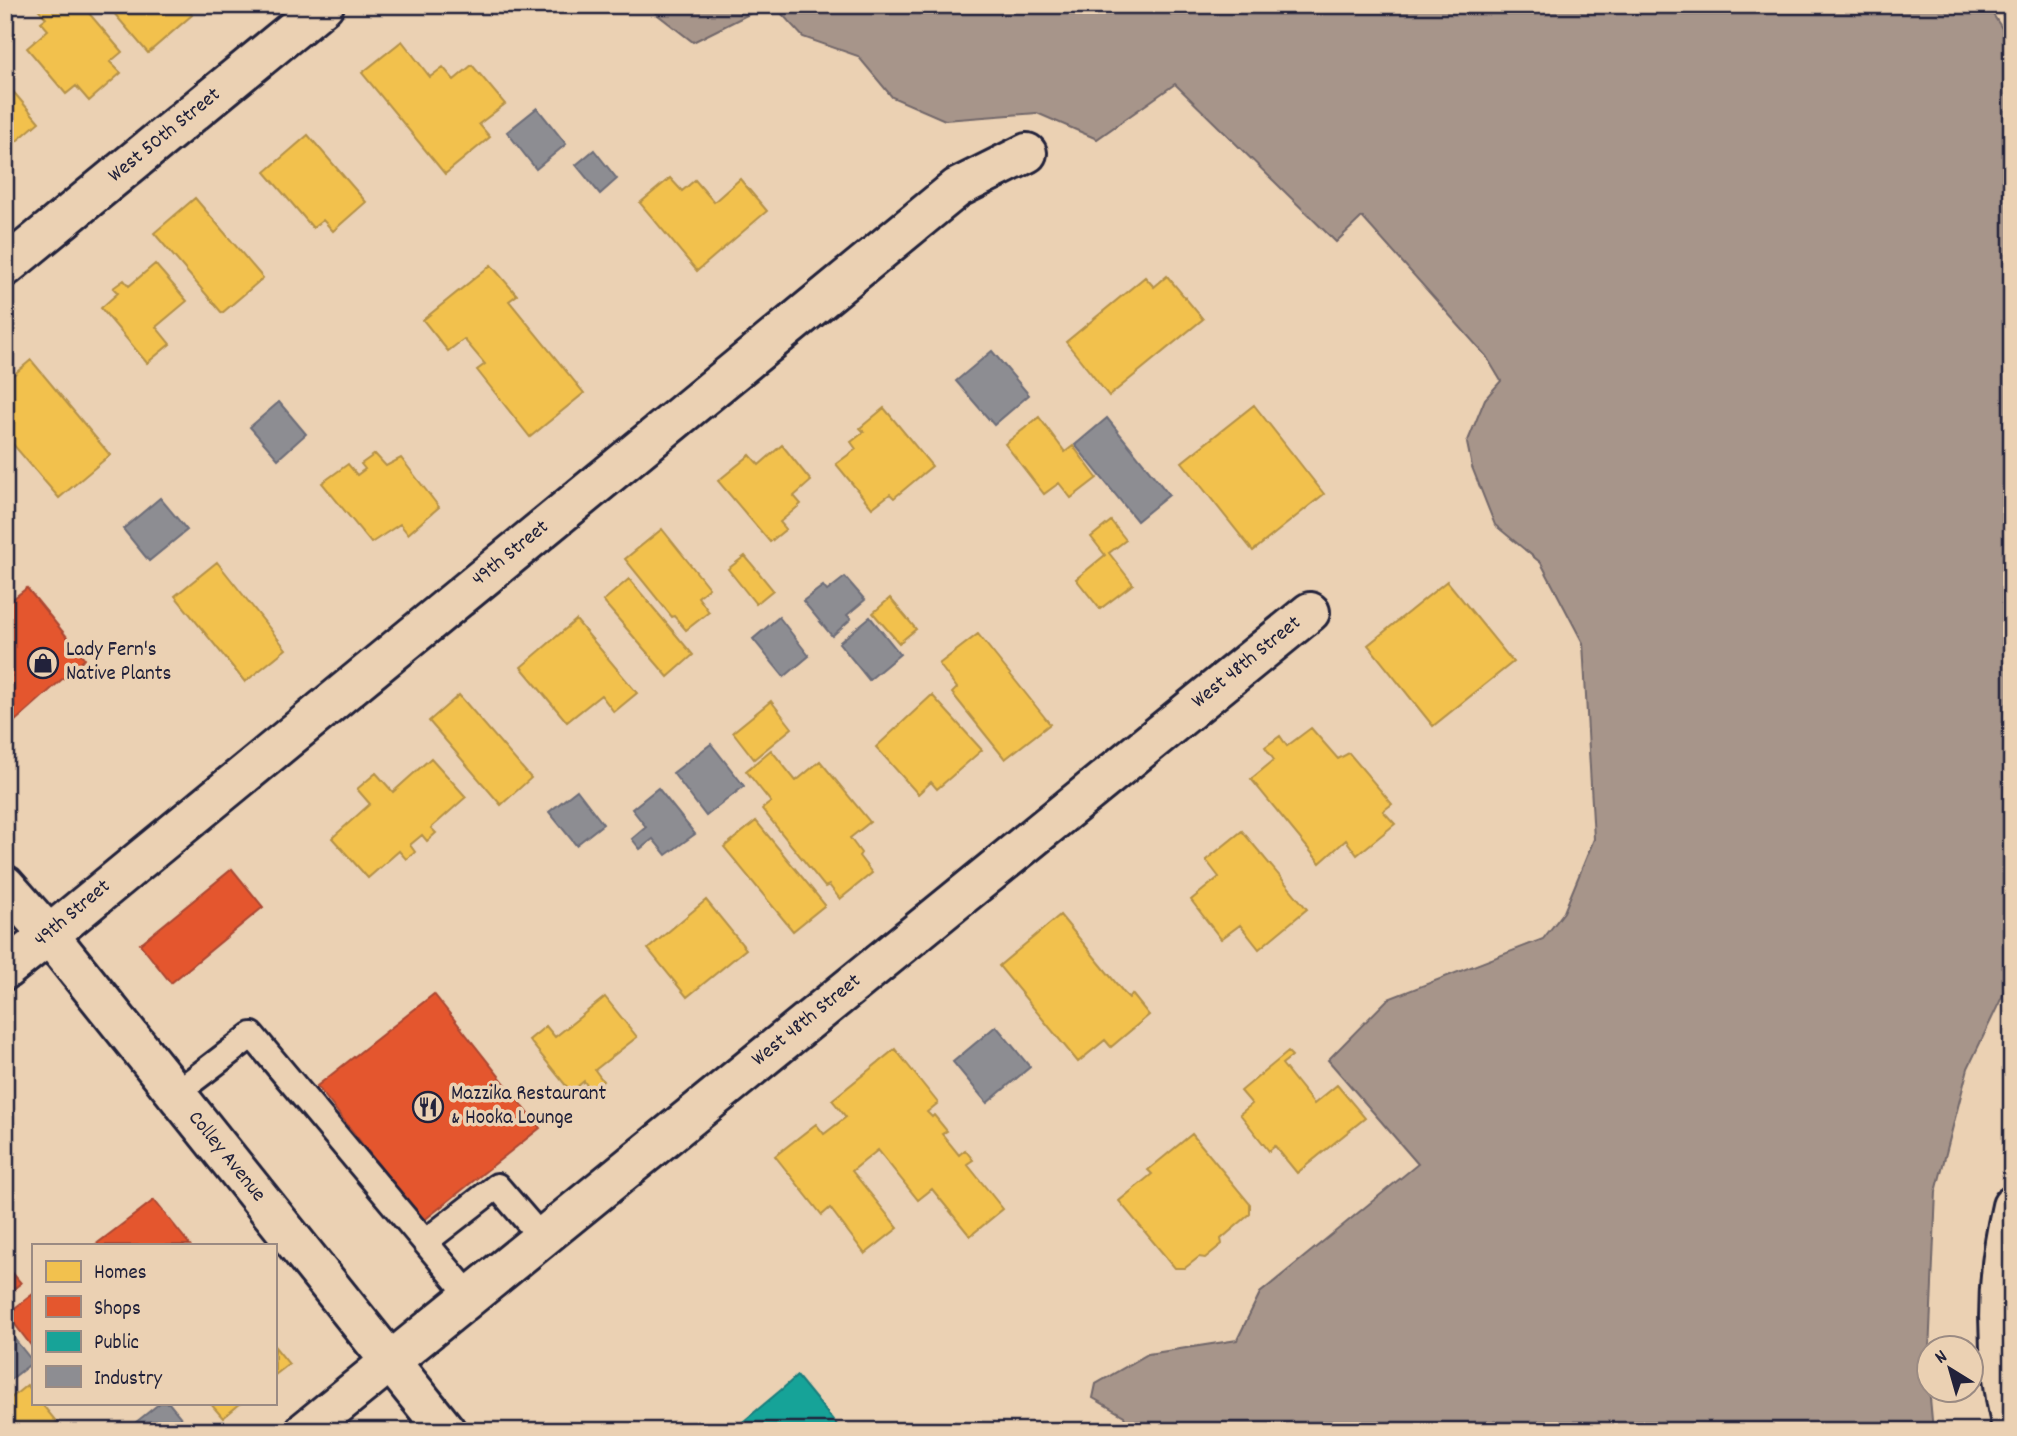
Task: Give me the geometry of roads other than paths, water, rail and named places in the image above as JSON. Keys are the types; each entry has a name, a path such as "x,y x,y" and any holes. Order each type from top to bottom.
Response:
{"street":[{"name":"West 50th Street","path":"5,267 324,5"},
{"name":"49th Street","path":"5,970 957,188 1027,153"},
{"name":"West 48th Street","path":"305,1431 1310,612"},
{"name":"Colley Avenue","path":"5,885 49,935 446,1431"},
{"path":"2012,1206 2006,1231 1998,1319 2004,1393 2012,1427"}],"lane":[{"path":"175,1094 252,1035 471,1297"},
{"path":"425,1242 497,1186 542,1238"}],"place":[{"name":"Lady Fern's Native Plants","path":"43,663"},
{"name":"Mazzika Restaurant & Hooka Lounge","path":"428,1107"}]}
